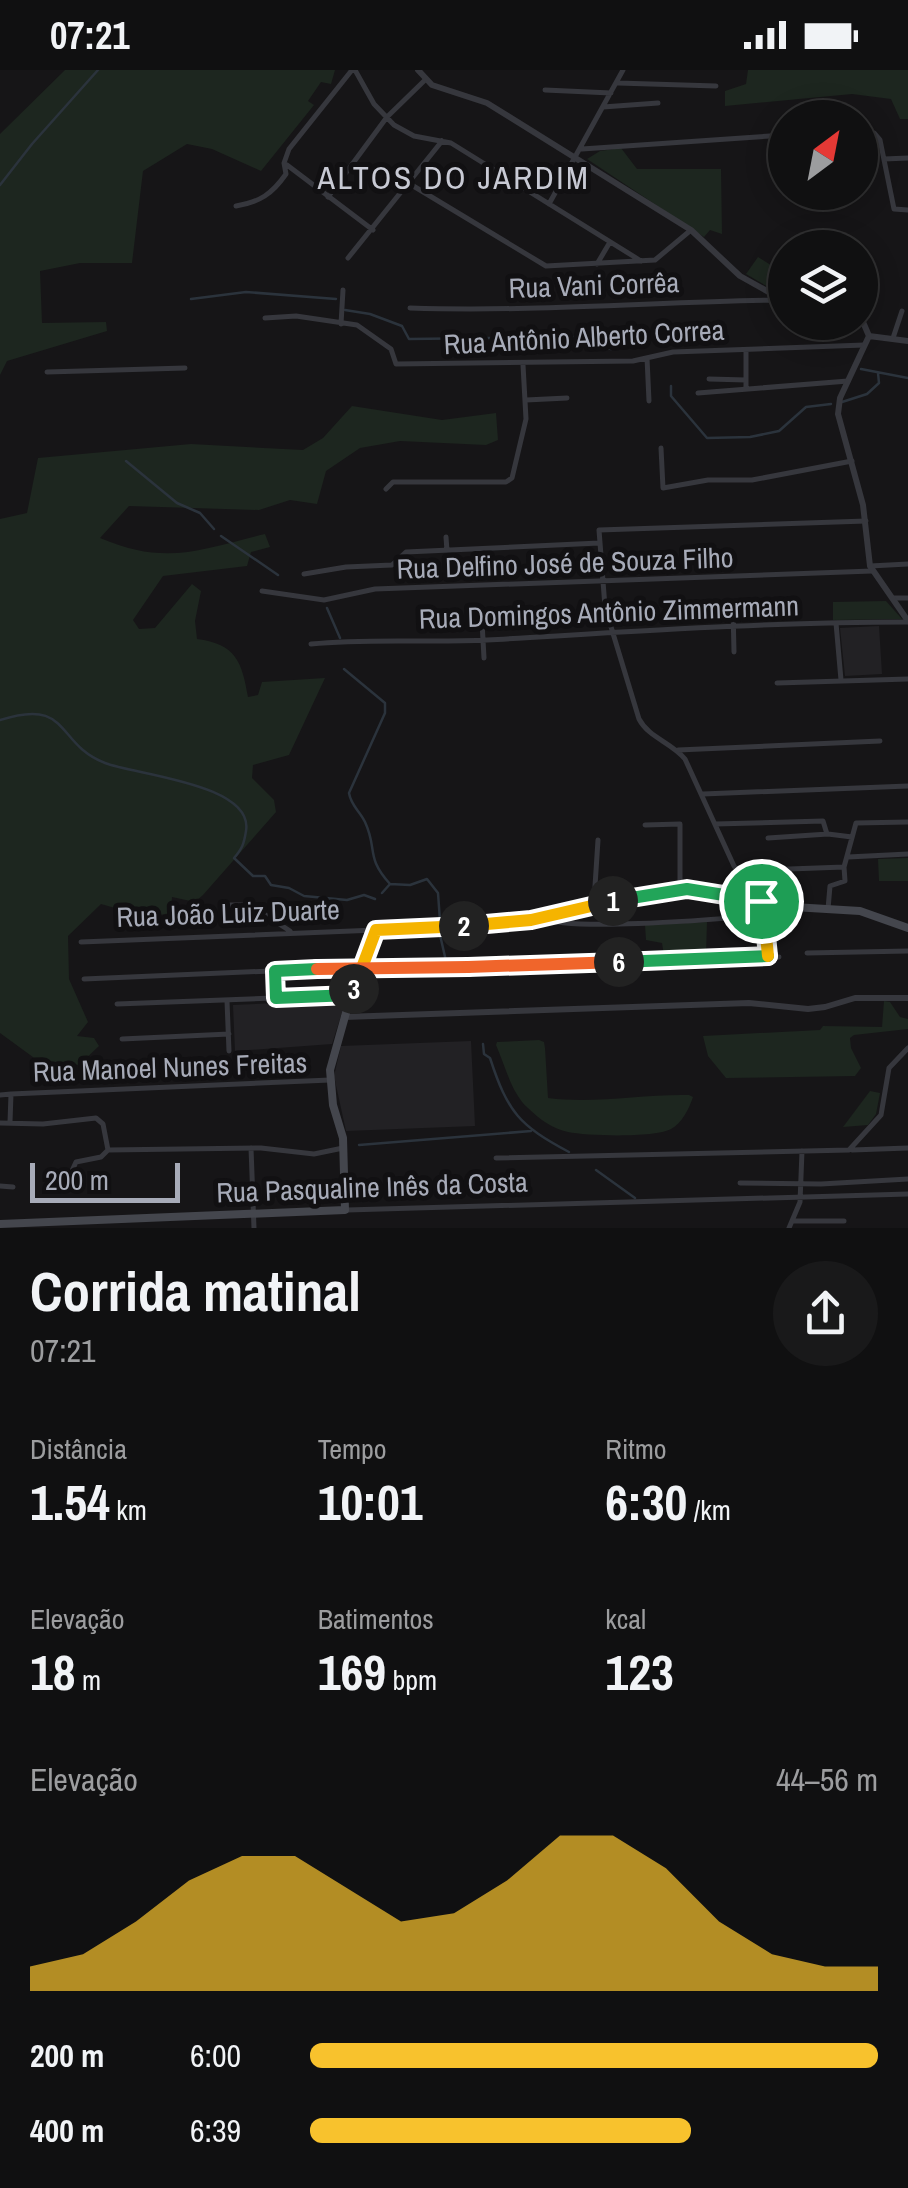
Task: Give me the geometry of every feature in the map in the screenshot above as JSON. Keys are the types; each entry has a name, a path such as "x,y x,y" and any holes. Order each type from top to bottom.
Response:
{"main road":[{"name":"Rua João Luiz Duarte","path":"376,930 490,925 544,918 640,894 680,889 793,907 860,911 908,928"},
{"path":"345,1210 343,1148 330,1080 344,1017 376,930"},
{"name":"Rua Pasqualine Inês da Costa","path":"0,1224 345,1210"}],"street":[{"path":"236,206 254,203 275,189 286,174 284,163 289,149 354,70 374,104 406,132 458,147 641,261"},
{"path":"418,70 425,80 487,103 691,230 740,276 768,293"},
{"path":"549,204 624,70"},
{"path":"328,197 387,117 425,80"},
{"path":"618,82 716,86"},
{"path":"546,90 611,92"},
{"path":"603,107 658,104"},
{"path":"582,150 768,136"},
{"path":"878,139 897,210 908,210"},
{"path":"348,258 442,141"},
{"path":"884,159 908,158"},
{"path":"284,163 373,230"},
{"path":"410,184 543,265 658,258 691,230"},
{"path":"598,264 610,242"},
{"path":"341,324 343,290"},
{"name":"Rua Vani Corrêa","path":"410,308 484,310 768,301"},
{"path":"894,338 902,311"},
{"name":"Rua Antônio Alberto Correa","path":"265,318 296,316 361,327 394,352 396,364 523,365 647,358 665,352 864,345"},
{"path":"878,337 908,340"},
{"path":"867,340 838,409 866,522 871,568 908,621"},
{"path":"746,350 746,388"},
{"path":"647,358 649,401"},
{"path":"386,489 393,482 509,480 523,439 523,365"},
{"path":"47,372 185,368"},
{"path":"708,379 746,380"},
{"path":"698,394 848,382"},
{"path":"526,400 568,398"},
{"path":"661,448 662,488 708,480 768,478 852,461"},
{"path":"761,901 737,871 703,794 678,750 641,723 604,607 599,530 866,522"},
{"path":"446,537 447,551"},
{"path":"304,574 346,566 392,565 406,552 599,544"},
{"name":"Rua Delfino José de Souza Filho","path":"262,590 324,600 375,589 602,583 908,564"},
{"path":"890,598 908,598"},
{"path":"732,609 734,652"},
{"name":"Rua Domingos Antônio Zimmermann","path":"311,644 908,621"},
{"path":"482,622 484,658"},
{"path":"836,624 841,681"},
{"path":"777,683 908,679"},
{"path":"678,750 880,741"},
{"path":"703,794 908,786"},
{"path":"715,824 824,822 827,834"},
{"path":"828,910 828,888 844,882 856,823 908,822"},
{"path":"645,826 680,824 680,889"},
{"path":"768,838 852,836"},
{"path":"598,840 598,905"},
{"path":"848,857 908,854"},
{"path":"737,871 844,868"},
{"path":"227,905 250,905 292,933"},
{"path":"544,918 561,924 786,914 793,907"},
{"path":"764,915 768,958"},
{"path":"268,934 269,916"},
{"name":"Rua João Luiz Duarte","path":"81,942 376,930"},
{"path":"807,953 908,951"},
{"path":"84,979 363,967 779,957"},
{"path":"275,971 276,998"},
{"path":"118,1004 351,995"},
{"path":"344,1017 748,1004 808,1009 855,998 908,998"},
{"path":"227,1000 229,1051"},
{"path":"122,1040 228,1034"},
{"path":"849,1150 881,1116 890,1068 908,1049"},
{"name":"Rua Manoel Nunes Freitas","path":"0,1095 330,1080"},
{"name":"Rua Manoel Nunes Freitas","path":"10,1122 11,1094"},
{"path":"0,1123 43,1124 96,1118 103,1124 108,1150"},
{"path":"72,1173 76,1162 101,1157 108,1150 251,1148 310,1154 343,1148"},
{"path":"251,1148 254,1228"},
{"path":"496,1158 908,1148"},
{"path":"802,1151 800,1198 791,1224 844,1221"},
{"path":"740,1183 908,1179"},
{"path":"0,1186 14,1187"},
{"name":"Rua Pasqualine Inês da Costa","path":"345,1210 908,1194"}],"shaded area":[{"path":"65,70 335,70 331,84 321,82 308,101 314,105 261,171 212,149 187,144 143,171 132,263 80,263 40,271 42,323 106,322 107,331 7,361 0,375 0,134"},
{"path":"748,70 908,70 908,119 900,119 891,99 852,94 725,106 725,91 746,84"},
{"path":"621,148 637,169 721,169 722,234 710,230 704,237 587,159 600,151"},
{"path":"758,257 768,263 768,287 746,274"},
{"path":"352,406 442,420 496,413 498,440 486,445 400,441 360,448 326,471 317,504 290,500 259,510 129,506 100,538 123,547 164,553 201,550 265,534 270,547 251,552 247,566 163,576 133,620 139,629 155,628 192,584 201,591 195,621 197,639 229,650 240,665 248,697 258,695 262,682 325,678 289,755 253,765 252,778 274,800 276,812 203,895 195,902 172,897 171,913 137,919 129,912 101,904 68,936 69,979 88,1022 77,1036 94,1038 99,1046 79,1065 37,1060 0,1033 0,519 27,513 38,458 191,444 303,450 323,438"},
{"path":"886,601 902,619 833,620 833,602"},
{"path":"879,626 882,674 845,676 840,628"},
{"path":"908,858 908,881 879,881 878,859"},
{"path":"707,922 706,954 664,956 662,943 646,940 645,925"},
{"path":"346,1000 332,1044 235,1051 233,1005"},
{"path":"884,1001 890,1002 900,1017 908,1019 908,1029 850,1038 861,1068 855,1076 726,1078 708,1056 703,1036 820,1030 823,1026 882,1027"},
{"path":"539,1040 545,1048 548,1098 693,1097 679,1123 663,1132 605,1135 557,1129 522,1102 496,1045"},
{"path":"471,1041 475,1126 346,1131 334,1076 341,1046"},
{"path":"870,1091 880,1093 876,1114 868,1125 843,1127"}],"waterway":[{"path":"0,185 98,70"},
{"path":"191,299 246,292 336,299"},
{"path":"345,310 402,326 409,339 577,337 611,349"},
{"path":"861,369 908,378"},
{"path":"842,402 867,394 879,383 878,373"},
{"path":"671,386 671,396 707,438 750,437 779,431 806,407 831,404"},
{"path":"126,461 177,503 200,513 214,529"},
{"path":"221,536 278,575"},
{"path":"327,608 340,638"},
{"path":"344,669 385,703 385,713 349,793 369,832 377,866 390,884"},
{"path":"0,720 23,714 51,718 77,745 105,763 190,784 232,802 244,815 246,831 234,858 253,876 265,876 271,885 304,896 347,900 364,895 375,899"},
{"path":"382,893 390,884 410,885 427,879 438,893 440,921"},
{"path":"440,935 446,961"},
{"path":"483,1044 484,1054 490,1058 517,1116 569,1152"},
{"path":"359,1145 531,1131"},
{"path":"596,1170 635,1198"}],"district":[{"name":"ALTOS DO JARDIM","path":"454,177"}],"route":[{"path":"761,901 680,889 640,894 508,924 376,930 363,967 351,995 276,998 275,971 363,967 768,958 764,915 786,914 793,907 761,901"}]}
